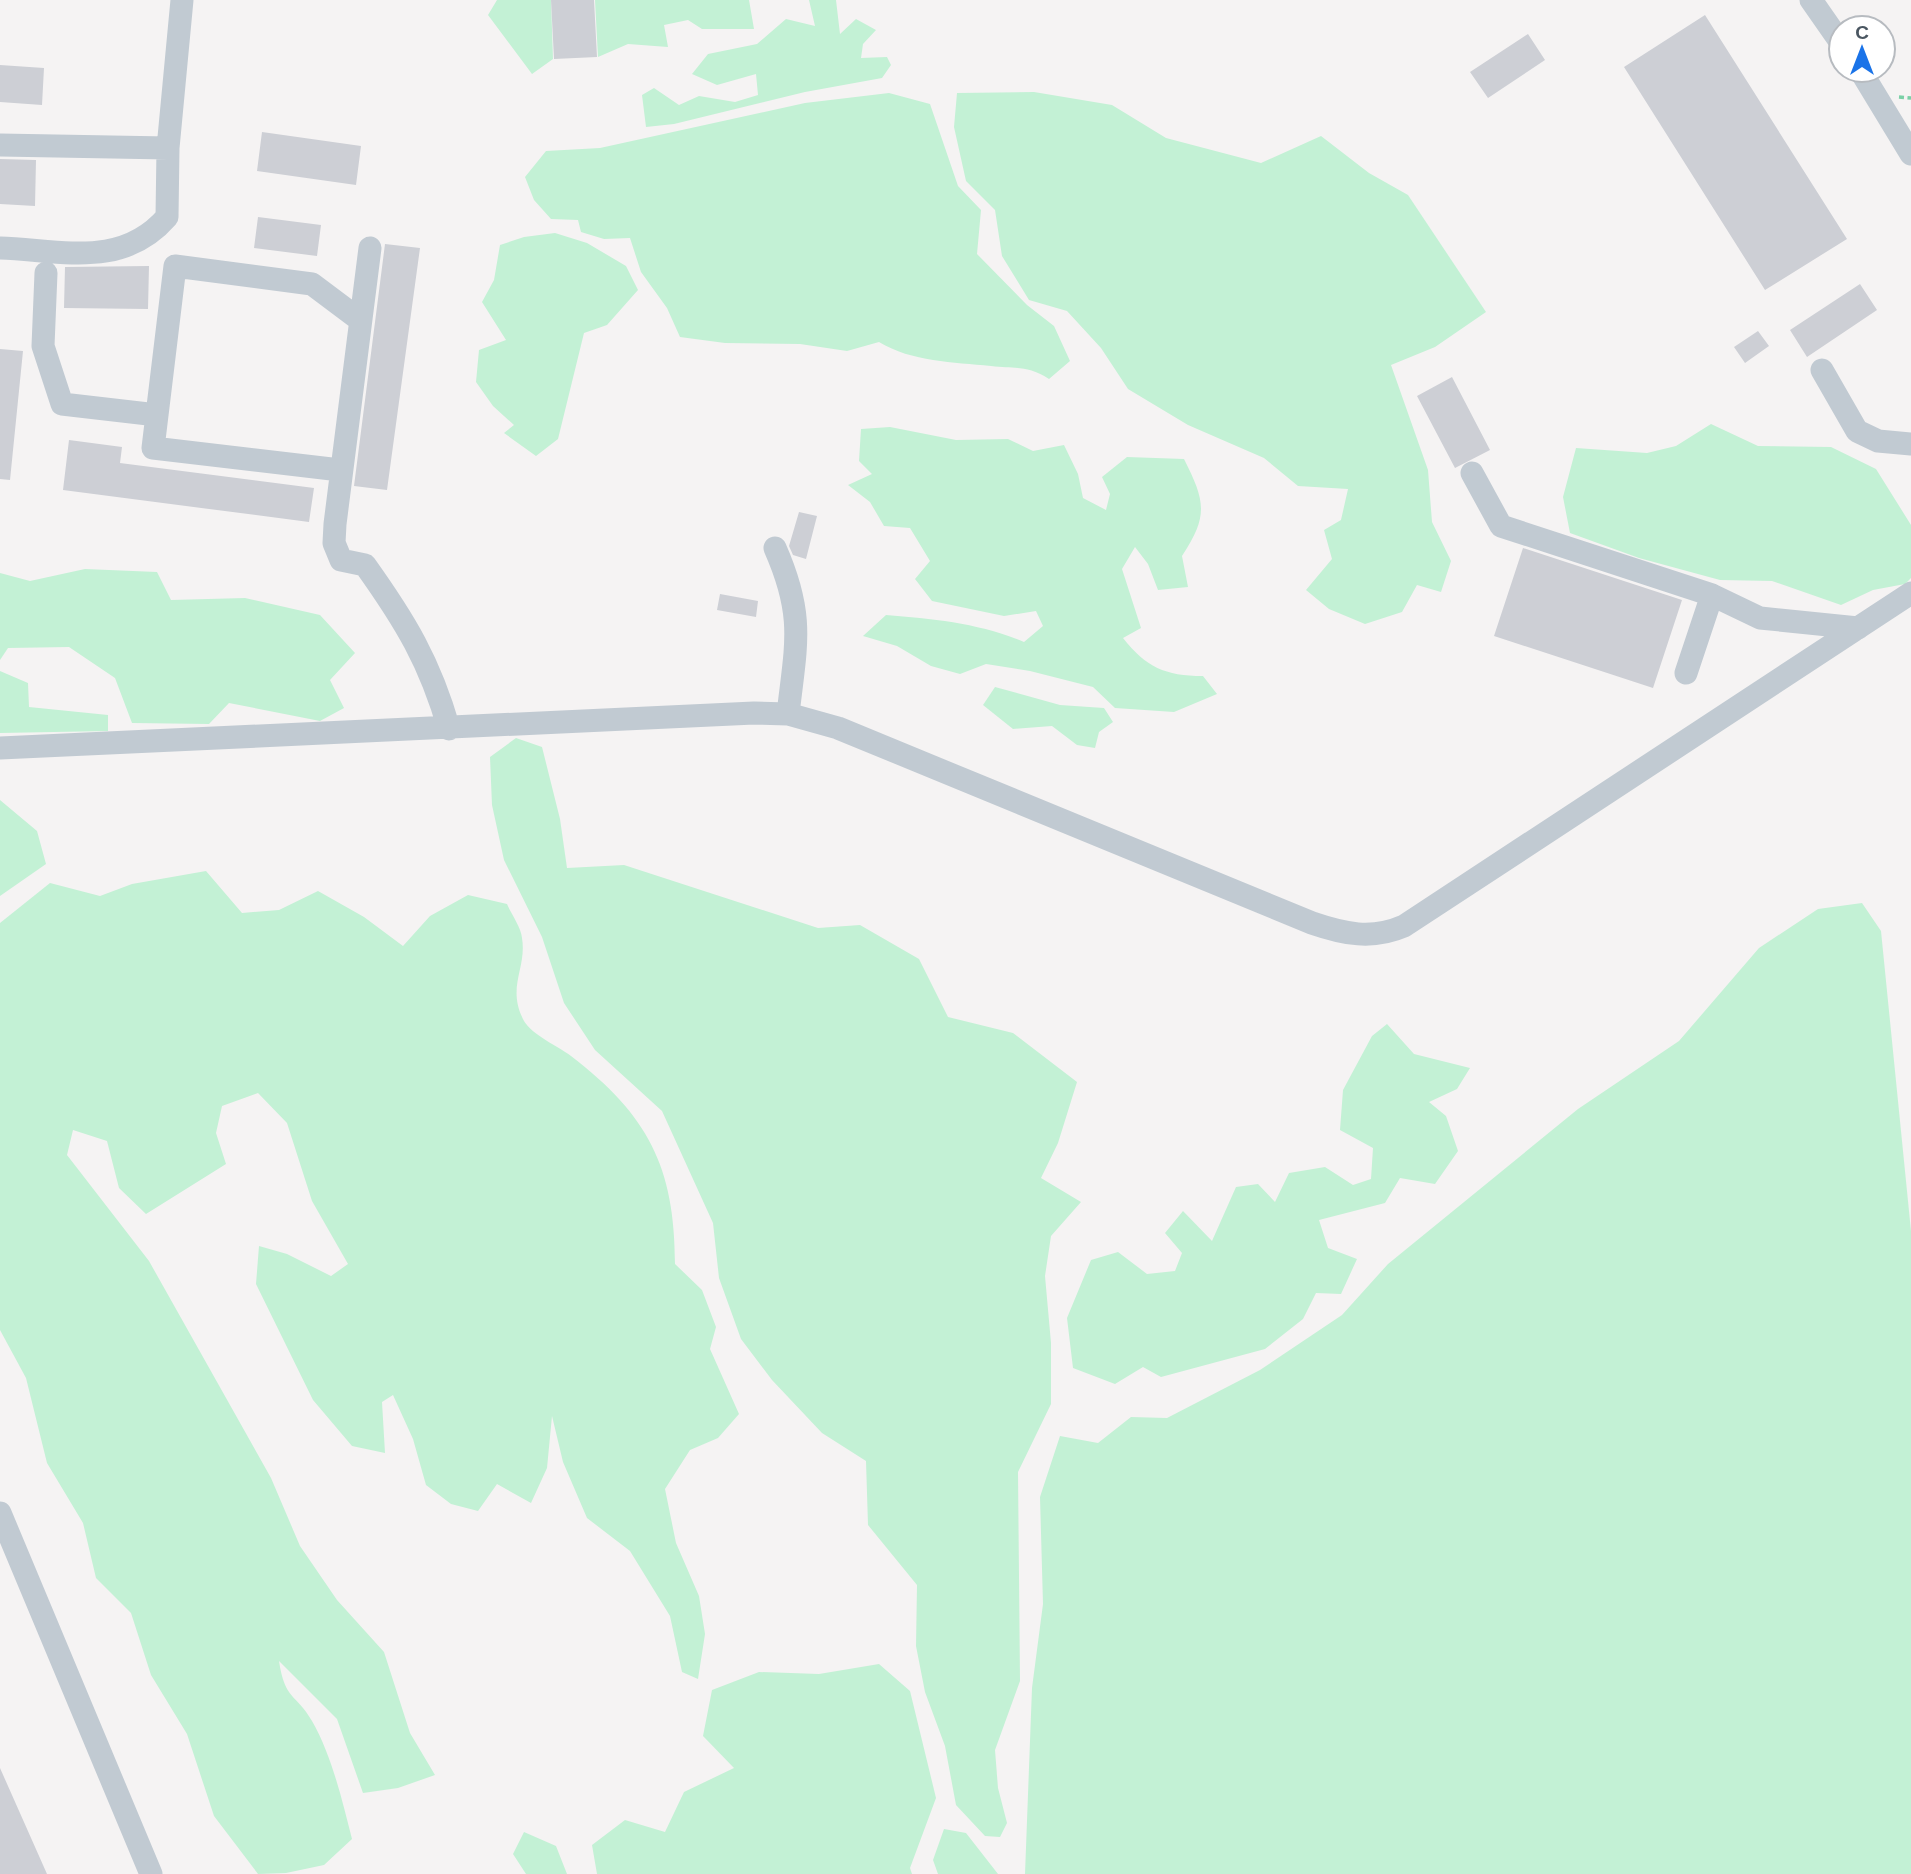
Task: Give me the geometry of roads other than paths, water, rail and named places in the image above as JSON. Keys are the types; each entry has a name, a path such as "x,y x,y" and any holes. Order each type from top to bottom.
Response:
{"street":[{"path":"0,248 64,253 116,251 151,236 167,217 168,148 182,0"},
{"path":"1811,0 1827,23"},
{"path":"1868,84 1911,154"},
{"path":"0,145 168,148"},
{"path":"370,248 340,471 334,543 341,561 365,565 393,604 421,650 438,691 449,729"},
{"path":"340,471 153,448 176,266 312,284 360,320"},
{"path":"46,273 43,346 62,404 157,415"},
{"path":"1822,370 1857,431 1878,441 1911,444"},
{"path":"1472,473 1501,526 1712,595 1760,618 1858,628"},
{"path":"775,548 791,585 798,627 788,714"},
{"path":"0,748 754,713 788,714 838,728 1312,923 1369,936 1404,926 1911,593"},
{"path":"1686,673 1712,595"},
{"path":"0,1513 151,1874"}]}
